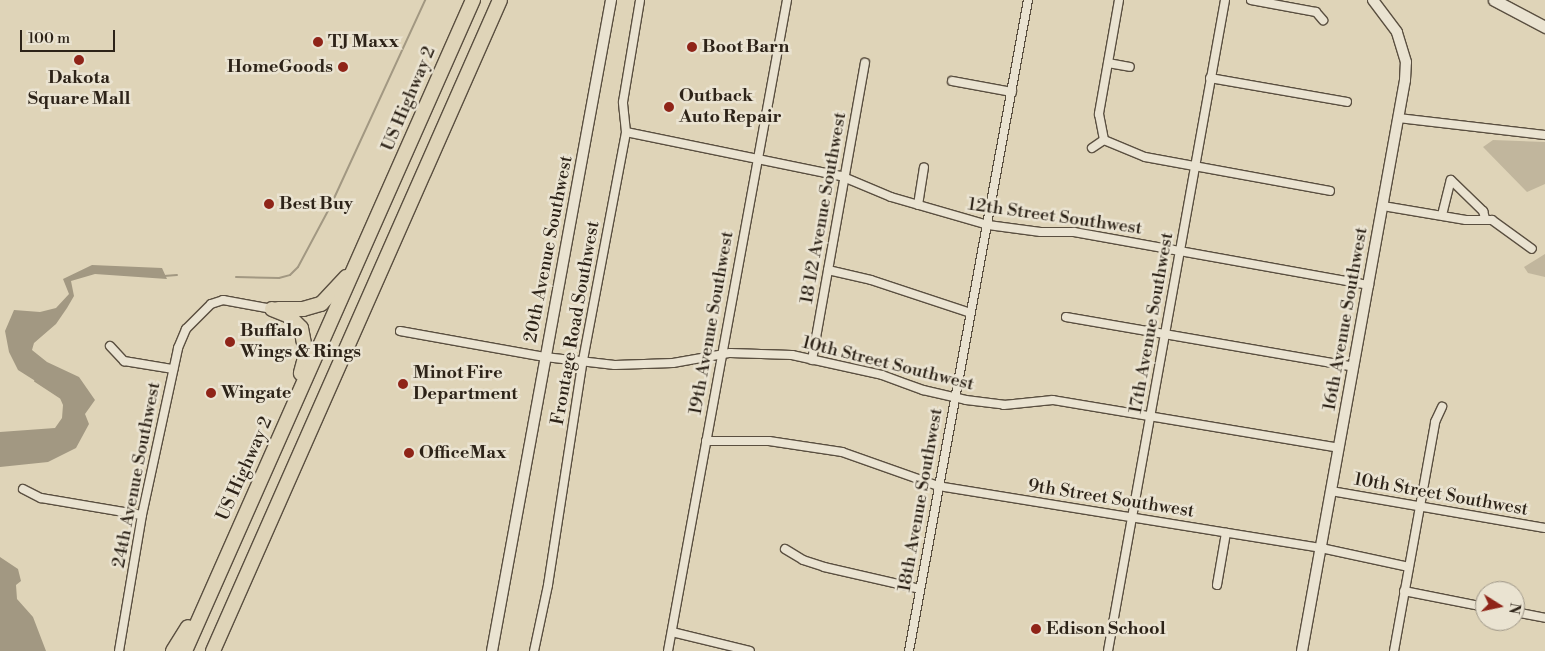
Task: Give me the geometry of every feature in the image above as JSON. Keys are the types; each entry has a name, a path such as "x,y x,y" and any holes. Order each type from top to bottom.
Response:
{"highway":[{"name":"US Highway 2","path":"185,651 473,0"},
{"path":"213,651 500,0"},
{"path":"272,308 303,310 321,304 360,258"},
{"path":"272,308 289,316 300,328 306,343 302,370 285,425"},
{"path":"173,651 223,565"}],"main road":[{"path":"1494,0 1545,27"}],"street":[{"name":"20th Avenue Southwest","path":"492,651 611,0"},
{"name":"Frontage Road Southwest","path":"534,651 548,585 582,360 626,132 623,102 640,0"},
{"name":"19th Avenue Southwest","path":"668,651 757,157 788,0"},
{"name":"18th Avenue Southwest","path":"909,651 1028,0"},
{"path":"1104,140 1099,114 1119,0"},
{"name":"17th Avenue Southwest","path":"1108,651 1225,0"},
{"path":"1251,0 1316,12 1323,20"},
{"name":"16th Avenue Southwest","path":"1302,651 1383,206 1406,62 1397,32 1373,0"},
{"name":"18 1/2 Avenue Southwest","path":"812,360 864,63"},
{"path":"1108,63 1130,67"},
{"path":"1210,78 1347,102"},
{"path":"952,81 1012,92"},
{"path":"1398,118 1545,135"},
{"name":"12th Street Southwest","path":"626,132 757,157 844,177 918,206 988,225 1041,232 1074,232 1369,285"},
{"path":"1092,148 1104,140"},
{"path":"1104,140 1145,156 1330,191"},
{"path":"918,206 924,167"},
{"path":"1442,215 1451,180 1484,211 1485,218"},
{"path":"1383,206 1466,220 1485,218 1492,220 1532,249"},
{"path":"828,270 871,280 971,313"},
{"name":"24th Avenue Southwest","path":"119,651 142,515 173,369 178,348 186,329 202,312 223,300 272,308"},
{"path":"1066,317 1354,367"},
{"name":"10th Street Southwest","path":"400,331 545,357 643,366 722,354 754,353 812,360 882,375 955,398 1004,405 1053,400 1339,448"},
{"path":"110,346 124,361 173,369"},
{"path":"1394,651 1435,422 1442,407"},
{"name":"9th Street Southwest","path":"706,440 770,441 842,452 938,486 1321,548 1409,567"},
{"path":"24,489 41,498 142,515"},
{"name":"10th Street Southwest","path":"1331,490 1545,528"},
{"path":"1217,585 1226,533"},
{"path":"785,549 803,560 824,567 920,589"},
{"path":"1404,591 1475,604"},
{"path":"1525,614 1545,618"},
{"path":"672,632 750,651"}],"shaded area":[{"path":"1493,140 1545,142 1545,184 1527,192 1483,147"},
{"path":"1545,254 1545,277 1528,273 1524,267"},
{"path":"92,265 162,268 167,279 95,274 71,281 74,296 56,324 34,343 32,350 47,362 79,377 95,400 85,414 89,424 76,448 48,462 0,467 0,432 55,428 62,418 63,405 59,396 18,370 9,352 5,331 14,310 40,312 56,308 69,294 63,279"},
{"path":"0,557 18,569 21,581 16,585 17,599 33,617 46,651 0,651"}],"waterway":[{"path":"236,277 279,278 290,275 298,267 330,207 425,0"},
{"path":"164,276 177,275"},
{"path":"35,381 60,397"}],"place":[{"name":"TJ Maxx","path":"318,42"},
{"name":"Boot Barn","path":"692,47"},
{"name":"Dakota Square Mall","path":"79,60"},
{"name":"HomeGoods","path":"343,67"},
{"name":"Outback Auto Repair","path":"669,107"},
{"name":"Best Buy","path":"269,204"},
{"name":"Buffalo Wings & Rings","path":"230,342"},
{"name":"Minot Fire Department","path":"403,384"},
{"name":"Wingate","path":"211,393"},
{"name":"OfficeMax","path":"409,453"},
{"name":"Edison School","path":"1036,629"}]}
